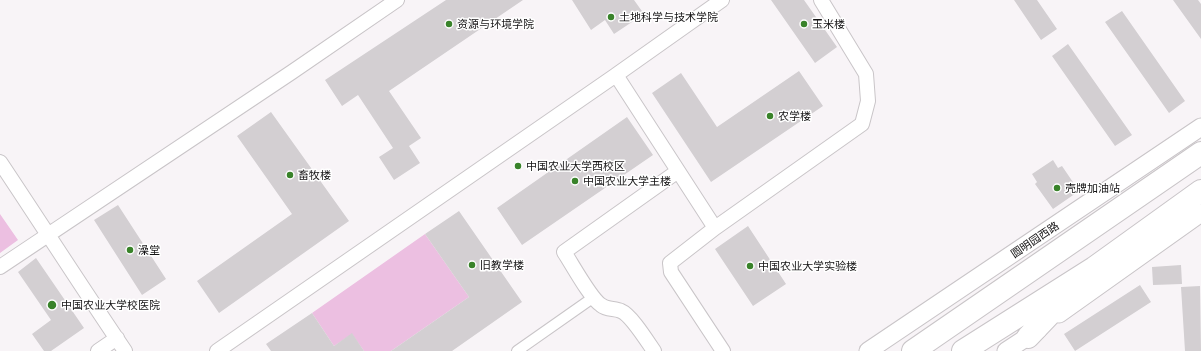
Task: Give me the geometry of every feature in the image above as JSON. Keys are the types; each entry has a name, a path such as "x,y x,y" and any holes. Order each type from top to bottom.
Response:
{"main road":[{"name":"圆明园西路","path":"913,351 1201,153"},
{"path":"963,351 1094,268 1201,191"},
{"path":"1028,337 1094,268"}],"street":[{"path":"0,267 397,0"},
{"path":"217,351 722,0"},
{"path":"723,351 671,272 670,263 715,228 862,124 868,101 866,74 821,0"},
{"path":"616,75 715,228"},
{"name":"圆明园西路","path":"868,351 1201,127"},
{"path":"0,162 101,317 125,351"},
{"path":"654,351 627,314 620,310 608,309 600,305 564,252 678,171"},
{"path":"1006,351 1028,337 1201,213"},
{"path":"517,351 594,297"},
{"path":"98,351 116,338"}],"shaded area":[{"path":"0,214 18,240 0,253"},
{"path":"425,234 469,297 391,351 364,351 352,334 334,346 312,313"}],"building":[{"path":"446,0 523,0 389,91 421,138 409,146 420,163 394,180 379,157 393,148 358,95 342,106 325,80"},
{"name":"土地科学与技术学院","path":"572,0 634,0 644,14 614,34 605,20 591,30"},
{"name":"玉米楼","path":"771,0 804,0 837,47 815,63"},
{"path":"1014,0 1037,0 1057,29 1041,40"},
{"path":"1173,0 1198,0 1201,4 1201,39"},
{"path":"1122,11 1185,101 1169,113 1105,22"},
{"path":"1068,44 1132,135 1115,146 1052,56"},
{"name":"农学楼","path":"799,71 823,106 711,182 652,93 681,73 717,127"},
{"name":"畜牧楼","path":"271,112 349,221 219,313 197,281 292,214 237,136"},
{"name":"中国农业大学主楼","path":"627,117 653,155 522,245 497,208"},
{"name":"壳牌加油站","path":"1053,160 1058,168 1062,166 1079,191 1053,209 1035,184 1037,182 1032,174"},
{"name":"澡堂","path":"118,205 166,279 142,295 94,220"},
{"name":"旧教学楼","path":"459,211 522,302 452,351 391,351 469,297 425,234"},
{"name":"中国农业大学实验楼","path":"748,226 786,284 753,306 715,249"},
{"path":"36,258 84,328 51,351 44,351 32,334 51,320 18,272"},
{"path":"1181,265 1182,284 1153,285 1152,267"},
{"path":"1140,285 1151,302 1075,351 1064,334"},
{"path":"1200,286 1201,351 1185,351 1181,287"},
{"path":"312,313 334,346 352,333 364,351 271,351 266,344"}],"place":[{"name":"土地科学与技术学院","path":"611,17"},
{"name":"资源与环境学院","path":"449,24"},
{"name":"玉米楼","path":"804,24"},
{"name":"农学楼","path":"770,116"},
{"name":"中国农业大学西校区","path":"518,166"},
{"name":"畜牧楼","path":"290,175"},
{"name":"中国农业大学主楼","path":"575,181"},
{"name":"壳牌加油站","path":"1057,188"},
{"name":"澡堂","path":"130,250"},
{"name":"旧教学楼","path":"472,265"},
{"name":"中国农业大学实验楼","path":"750,266"},
{"name":"中国农业大学校医院","path":"52,305"}]}
